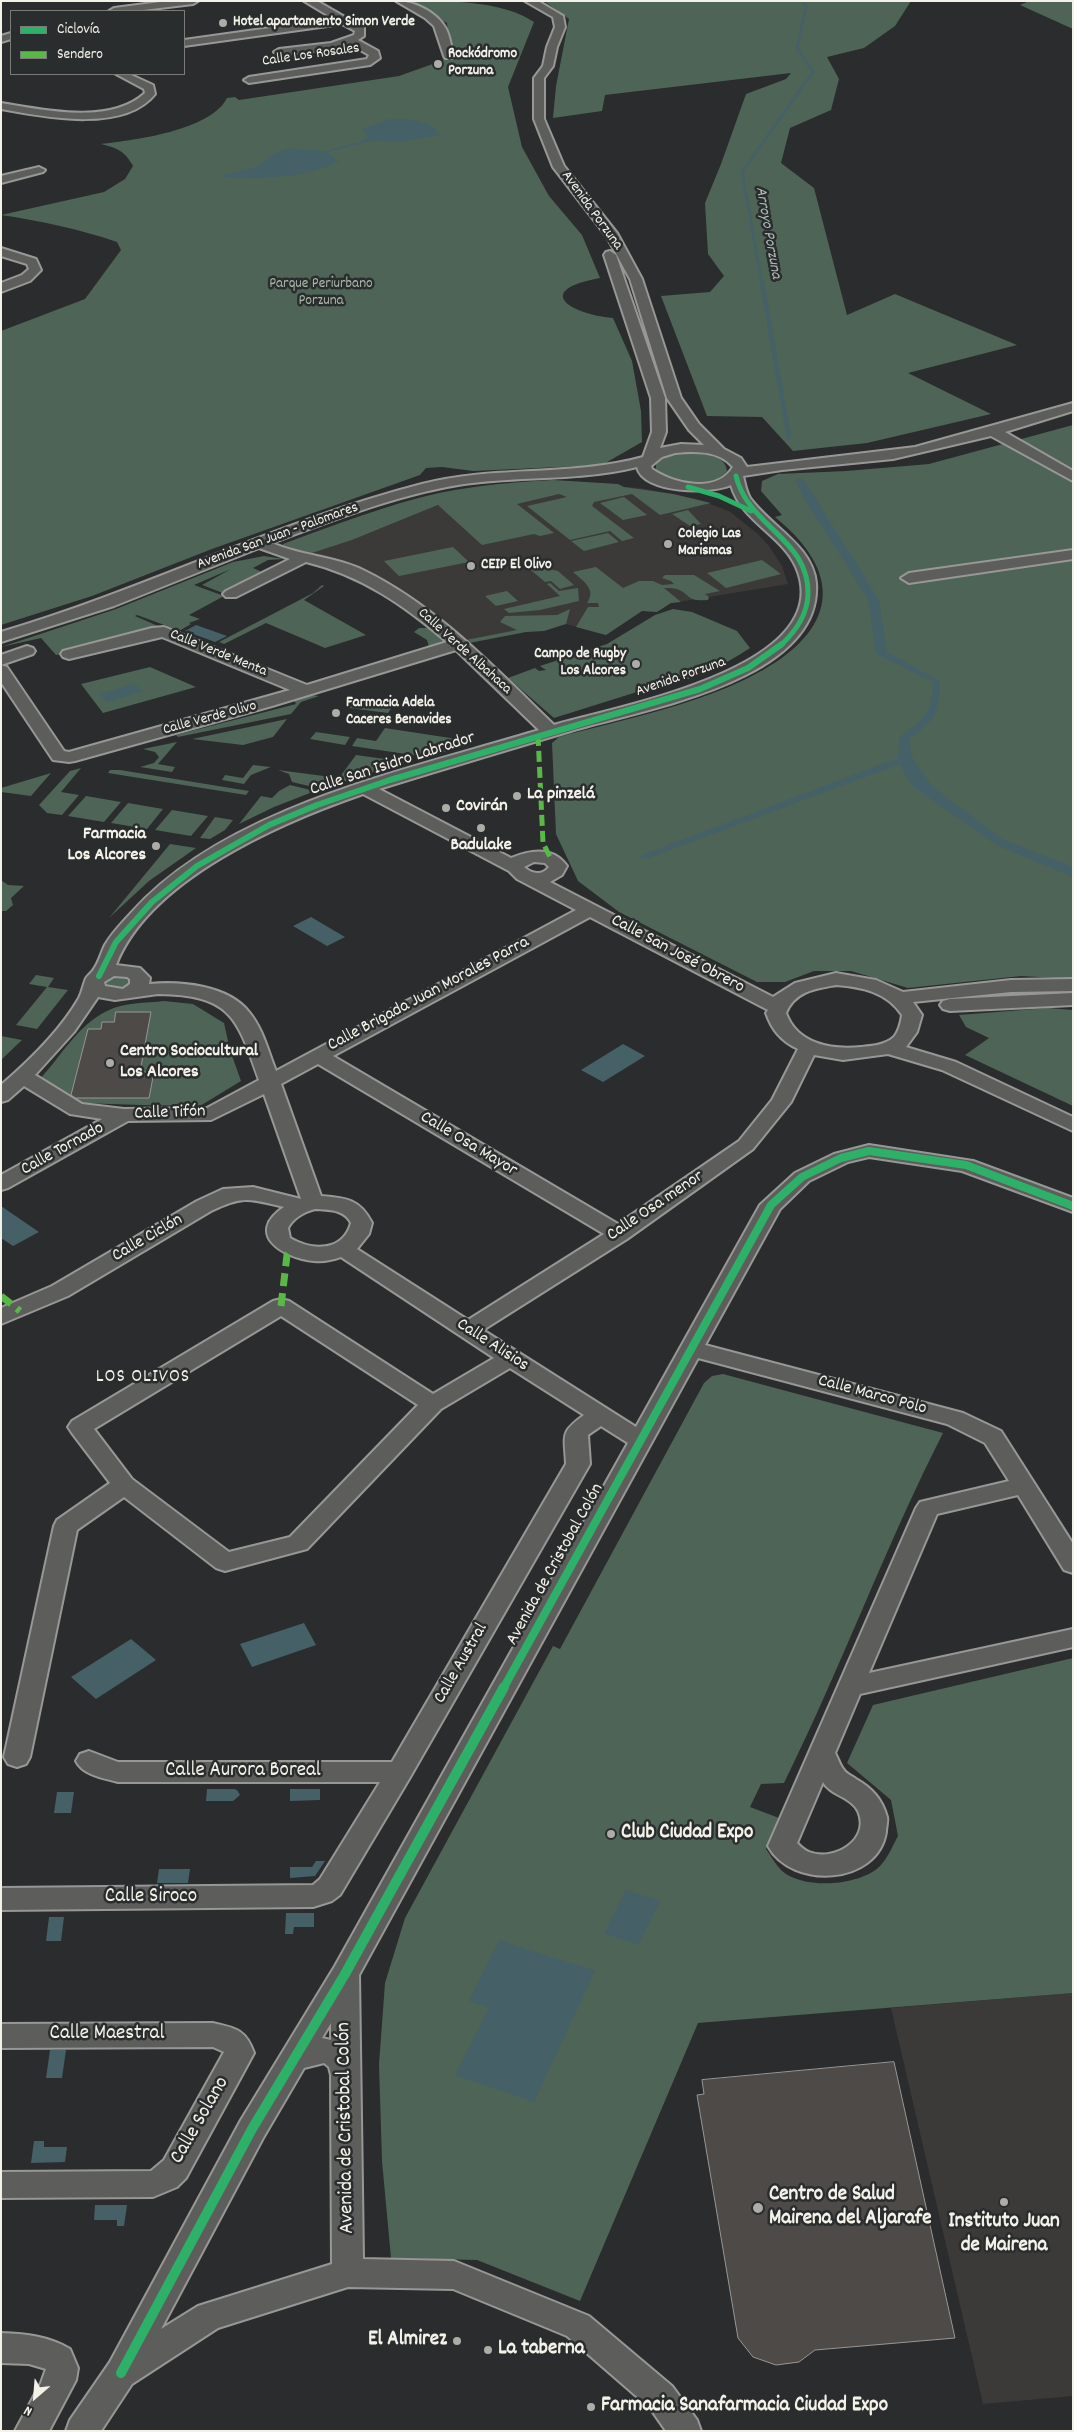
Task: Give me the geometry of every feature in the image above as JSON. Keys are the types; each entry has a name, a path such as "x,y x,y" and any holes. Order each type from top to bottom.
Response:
{"street":[{"path":"130,1 140,7"},
{"path":"120,10 192,1"},
{"path":"279,52 340,43 359,36 360,30 309,1"},
{"path":"401,1 433,21 442,30 442,40 449,56"},
{"name":"Avenida Porzuna","path":"525,2 546,15 552,28 536,59 527,95 528,115 543,162 607,247 620,280 660,407 659,432 649,459"},
{"name":"Avenida Porzuna","path":"525,2 558,16 560,27 552,47 548,66 539,78 539,118 558,167 613,236 636,279 674,398 688,420 724,454"},
{"path":"185,43 342,21"},
{"name":"Calle Los Rosales","path":"249,80 370,62 375,58 374,53 352,40"},
{"path":"1,106 44,114 85,116 127,109 146,99 150,94 149,87 123,75"},
{"path":"1,180 40,170"},
{"path":"1,252 32,262 35,270 26,278 1,288"},
{"path":"688,487 717,485 737,475 772,466 829,462 916,451 1073,407"},
{"path":"990,430 1024,447 1073,477"},
{"path":"564,472 611,469 681,448 724,454 755,463 790,465"},
{"path":"724,454 740,467 737,475 742,496 759,516"},
{"path":"649,459 644,466 646,471 660,482"},
{"path":"564,472 660,482 688,487 730,500 759,516"},
{"name":"Avenida San Juan - Palomares","path":"1,636 101,605 259,542 426,487 486,477 564,472"},
{"name":"Avenida Porzuna","path":"550,731 677,696 718,682 768,655 791,635 805,612 808,600 808,582 796,553 759,516"},
{"name":"Calle Verde Albahaca","path":"259,542 277,551 349,570 402,598 436,623 550,731"},
{"path":"909,578 1073,554"},
{"path":"230,594 303,558"},
{"name":"Calle Verde Menta","path":"69,654 152,633 164,632 311,690"},
{"name":"Calle Verde Olivo","path":"1,670 58,753 64,757 75,756 311,690 459,644"},
{"name":"Calle Verde Menta","path":"219,648 311,690"},
{"path":"1,660 27,652"},
{"name":"Calle San Isidro Labrador","path":"1,1096 22,1077 72,1021 90,997 96,980 107,966 112,950 136,918 158,897 217,854 273,823 365,788 550,731"},
{"name":"Calle San José Obrero","path":"365,788 777,1007"},
{"name":"Calle San José Obrero","path":"522,872 517,862 523,858 542,856 555,861 558,866 557,871 585,906"},
{"name":"Calle Brigada Juan Morales Parra","path":"270,1084 317,1055 585,906"},
{"path":"122,936 119,951 120,959 137,974 140,981 126,993"},
{"path":"133,972 115,970 96,980 100,992 106,994 126,993 145,989 171,989 210,996 224,1002 237,1011 247,1023 270,1084 306,1204"},
{"path":"836,979 877,985 905,1004 912,1015 909,1034 896,1045 889,1048 855,1056 831,1054 808,1048 786,1035 778,1024 775,1011 780,999 793,989 814,981 836,979"},
{"path":"905,1004 1011,986 1073,985"},
{"name":"Calle San Isidro Labrador","path":"72,1021 93,1005 126,993"},
{"path":"905,1004 951,1005 1073,999"},
{"name":"Calle Osa menor","path":"468,1330 619,1234 746,1145 781,1102 808,1048"},
{"path":"889,1048 949,1066 1073,1125"},
{"name":"Calle Osa Mayor","path":"317,1055 619,1234"},
{"path":"22,1077 77,1110 124,1115"},
{"name":"Calle Tifón","path":"124,1115 211,1114 270,1084"},
{"name":"Calle Tornado","path":"1,1184 124,1115"},
{"name":"Avenida de Cristobal Colón","path":"348,2273 344,1974 771,1206 802,1177 841,1158 869,1151 966,1165 1073,1206"},
{"name":"Calle Ciclón","path":"1,1317 60,1291 204,1206 230,1194 253,1193 306,1204"},
{"path":"338,1203 356,1213 361,1220 362,1228 359,1236 343,1249 330,1252 303,1252 292,1248 283,1242 278,1234 278,1226 282,1218 289,1211 306,1204 338,1203"},
{"name":"Calle Alisios","path":"343,1249 642,1441"},
{"path":"433,1404 281,1306 80,1427 124,1485 225,1562 298,1543 433,1404 510,1358"},
{"name":"Calle Marco Polo","path":"692,1349 955,1418 992,1437 1073,1564"},
{"name":"Calle Austral","path":"300,1896 313,1896 322,1893 330,1887 400,1772 578,1464 576,1432 600,1415"},
{"path":"17,1757 66,1526 124,1485"},
{"path":"822,1753 928,1508 1023,1486"},
{"path":"850,1687 1073,1638"},
{"name":"Calle Aurora Boreal","path":"89,1761 96,1766 118,1772 400,1772"},
{"name":"Calle Siroco","path":"1,1899 300,1896"},
{"path":"82,2431 121,2374 252,2129 344,1974"},
{"name":"Calle Maestral","path":"1,2036 213,2035"},
{"name":"Calle Solano","path":"1,2185 153,2184 166,2178 175,2169 239,2053 236,2044 227,2038 213,2035"},
{"path":"293,2060 312,2051 324,2050 338,2057 346,2076"},
{"path":"121,2374 209,2316 348,2273 454,2276 578,2326 661,2398 685,2431"},
{"path":"15,2348 45,2351 58,2357 63,2365 61,2378 31,2431"}],"shaded area":[{"path":"593,485 641,488 673,494 696,499 729,511 758,534 769,546 782,566 788,584 648,607 606,635 566,624 469,643 431,611 388,584 309,554 352,540 433,507 495,487"},
{"name":"Instituto Juan de Mairena","path":"1073,1993 1073,2396 983,2404 891,2008"}],"green space":[{"name":"Parque Periurbano Porzuna","path":"406,1 473,3 506,9 534,22 508,87 522,147 549,196 582,235 600,278 580,283 568,289 563,295 565,301 572,307 597,316 613,318 632,361 641,411 642,442 602,465 473,471 442,467 426,468 420,475 212,549 92,596 1,625 1,331 85,299 121,250 117,242 88,233 1,215 104,192 125,179 133,166 120,151 101,144 132,140 188,126 205,119 218,109 227,98 235,97 239,100 399,76 444,60 458,59 459,55 450,53 447,23"},
{"path":"544,1 911,1 895,26 864,48 827,57 839,79 831,110 790,128 781,163 814,188 847,315 895,294 1017,345 908,373 991,414 867,443 793,451 762,417 707,416 661,296 710,292 724,276 708,254 705,203 746,94 786,79 791,73 605,95 602,111 553,118 556,86 569,19"},
{"path":"1029,1 1073,1 1073,29 1020,5"},
{"path":"1073,425 1073,979 1021,976 908,988 851,971 814,971 785,982 757,982 619,912 578,881 556,834 552,743 559,737 679,705 748,678 776,662 798,644 813,626 822,606 822,585 815,563 799,540 775,517 782,515 761,491 762,481 778,474 846,471 929,464"},
{"path":"694,453 709,455 719,459 726,466 727,471 721,477 712,481 692,483 671,480 656,471 656,463 669,456"},
{"path":"553,480 618,484 624,487 673,494 711,503 660,515 632,494 594,502 592,506 634,538 622,541 610,531 570,540 527,506 567,497 559,494 517,504 554,533 540,536 534,534 482,545 438,505 352,540 309,554 283,546 283,544 360,516 399,503 439,493 496,484"},
{"path":"624,497 647,515 623,520 600,503"},
{"path":"688,510 701,524 690,526 672,514"},
{"path":"608,533 619,542 584,551 571,541"},
{"path":"453,547 469,562 399,576 384,561"},
{"path":"264,556 284,559 268,560 253,568 262,572 223,593 202,585 231,569 194,585 224,596 189,615 200,619 189,623 191,624 179,631 212,644 208,646 164,628 167,626 137,615 135,616 158,626 138,635 56,655 41,638 1,647 116,609 233,562"},
{"path":"762,560 781,574 726,588 707,573"},
{"path":"526,566 558,571 574,585 560,589 551,581 545,582"},
{"path":"596,567 623,588 639,581 653,581 662,585 674,584 662,578 665,575 694,575 720,591 705,594 709,597 708,600 696,600 677,589 664,588 681,602 671,603 657,612 642,611 606,635 576,627 588,607 599,607 598,603 587,603 590,598 590,589 573,572"},
{"path":"550,583 559,591 578,588 579,601 540,610 509,613 504,609 560,596 547,584"},
{"path":"322,585 324,586 304,600 366,635 325,648 266,623 224,644 219,642 313,593"},
{"path":"507,591 518,601 496,606 485,596"},
{"path":"570,609 566,624 544,631 526,632 469,643 466,640 517,630 500,622 505,616 557,615"},
{"path":"673,609 692,612 737,631 750,648 718,667 683,681 659,688 656,686 554,718 508,678 535,668 539,671 546,670 540,666 607,644 655,615"},
{"path":"419,628 434,628 446,641 429,647 427,640 414,632"},
{"path":"150,667 196,687 103,713 81,684"},
{"path":"310,695 319,696 301,702 291,714 178,737 176,735 296,704 294,700"},
{"path":"354,702 392,707 388,713 349,708"},
{"path":"287,719 273,737 243,745 192,739"},
{"path":"385,728 470,741 468,745 426,757 352,746 357,738 376,741"},
{"path":"316,732 350,737 345,745 310,739"},
{"path":"177,742 158,764 175,767 172,772 140,767 154,763 159,757 155,752 143,749"},
{"path":"356,755 406,762 321,789 292,782 289,774 278,770 339,778"},
{"path":"253,765 271,767 251,775 244,784 222,780 225,775 243,778"},
{"path":"81,768 61,792 79,795 62,815 47,813 39,805 70,771"},
{"path":"110,770 249,791 246,795 108,773"},
{"path":"51,773 31,796 1,792 1,788"},
{"path":"290,785 315,791 274,807 239,824 261,796 272,798 279,791"},
{"path":"86,796 121,802 104,822 68,816"},
{"path":"128,803 163,809 147,829 111,823"},
{"path":"172,810 208,816 191,836 155,830"},
{"path":"215,817 233,820 225,830 210,839 200,838"},
{"path":"170,844 196,848 149,881 109,918"},
{"path":"1,880 8,885 24,886 11,898 13,905 6,911 1,911"},
{"path":"36,975 54,978 48,987 68,990 37,1029 16,1025 47,987 29,984"},
{"path":"126,975 133,982 125,990 109,990 101,982 106,977"},
{"path":"164,1001 193,1004 224,1023 230,1050 241,1081 200,1106 79,1103 40,1079 70,1042 87,1024 97,1017 121,1006"},
{"path":"1048,1008 1073,1010 1073,1106 965,1055 989,1038 966,1027 959,1015"},
{"path":"1,1036 22,1040 1,1060"},
{"name":"Club Ciudad Expo","path":"723,1374 943,1433 784,1783 761,1784 750,1807 779,1818 766,1849 782,1871 804,1881 832,1883 859,1878 871,1873 883,1863 898,1836 891,1800 847,1763 873,1705 1073,1658 1073,1993 698,2023 580,2301 477,2260 391,2258 382,2161 379,2064 385,1983 405,1918 553,1646 560,1649 704,1383 712,1376"}],"water":[{"path":"389,119 424,122 436,129 440,135 402,142 376,140 332,151 328,154 339,161 307,173 262,178 227,178 219,176 258,167 271,155 289,148 326,151 365,140 367,137 363,129"},
{"path":"795,479 804,480 879,600 887,652 940,681 939,702 934,716 909,739 912,757 932,786 1004,840 1073,867 1073,877 996,845 911,785 900,764 646,859 640,858 644,854 898,758 900,737 921,720 929,708 933,693 933,682 876,654 868,599 804,499"},
{"path":"196,625 227,636 215,642 185,631"},
{"path":"135,684 143,691 107,702 99,694"},
{"path":"311,917 345,937 327,946 293,926"},
{"path":"623,1044 645,1056 603,1082 581,1070"},
{"path":"1,1206 39,1232 13,1246 1,1238"},
{"path":"304,1623 316,1645 252,1667 240,1644"},
{"path":"131,1639 156,1660 96,1699 71,1677"},
{"path":"207,1789 234,1789 240,1795 233,1801 206,1801"},
{"path":"290,1789 320,1789 320,1800 290,1801"},
{"path":"57,1792 74,1792 71,1813 54,1813"},
{"path":"316,1861 325,1861 315,1876 290,1878 290,1867 312,1867"},
{"path":"159,1869 190,1869 188,1883 157,1883"},
{"path":"626,1890 660,1901 638,1945 604,1933"},
{"path":"286,1913 314,1913 314,1927 294,1927 293,1934 285,1934"},
{"path":"49,1917 64,1917 61,1941 46,1941"},
{"path":"499,1940 595,1971 534,2102 455,2075 489,2008 469,2001"},
{"path":"50,2050 66,2050 62,2078 46,2078"},
{"path":"34,2141 44,2141 44,2147 67,2147 65,2162 31,2163"},
{"path":"95,2205 127,2205 124,2226 117,2226 117,2220 94,2220"}],"building":[{"name":"Centro Sociocultural Los Alcores","path":"116,1012 151,1012 140,1072 154,1072 149,1098 75,1098 71,1095 88,1029 101,1029 102,1022 114,1022"},
{"name":"Centro de Salud Mairena del Aljarafe","path":"894,2062 955,2338 815,2350 799,2362 776,2365 753,2357 738,2338 697,2095 704,2094 702,2080"}],"waterway":[{"name":"Arroyo Porzuna","path":"762,284 742,172 813,72 797,48 806,8 803,1"},
{"name":"Arroyo Porzuna","path":"762,283 789,437"}],"marked path":[{"path":"538,735 543,843 551,859"},
{"path":"281,1306 287,1255 292,1248"},
{"path":"1,1296 20,1311"}],"cycle path":[{"path":"99,976 116,942 138,915 166,889 197,866 269,825 341,796 390,780 568,726 700,689 736,674 771,653 792,634 799,623 805,611 808,598 808,582 804,567 797,555 753,511 744,499 736,476"},
{"path":"688,487 719,496 751,511"},
{"path":"121,2373 252,2129 345,1974 771,1205 802,1177 841,1158 869,1151 966,1165 1073,1206"}],"place":[{"name":"Hotel apartamento Simon Verde","path":"223,23"},
{"name":"Rockódromo Porzuna","path":"438,64"},
{"name":"Colegio Las Marismas","path":"668,544"},
{"name":"CEIP El Olivo","path":"471,566"},
{"name":"Campo de Rugby Los Alcores","path":"636,664"},
{"name":"Farmacia Adela Caceres Benavides","path":"336,713"},
{"name":"La pinzelá","path":"517,796"},
{"name":"Covirán","path":"446,808"},
{"name":"Badulake","path":"481,828"},
{"name":"Farmacia Los Alcores","path":"156,846"},
{"name":"Centro Sociocultural Los Alcores","path":"110,1063"},
{"name":"Club Ciudad Expo","path":"611,1834"},
{"name":"Instituto Juan de Mairena","path":"1004,2202"},
{"name":"Centro de Salud Mairena del Aljarafe","path":"758,2208"},
{"name":"El Almirez","path":"457,2341"},
{"name":"La taberna","path":"488,2350"},
{"name":"Farmacia Sanafarmacia Ciudad Expo","path":"591,2407"}],"district":[{"name":"LOS OLIVOS","path":"143,1378"}]}
